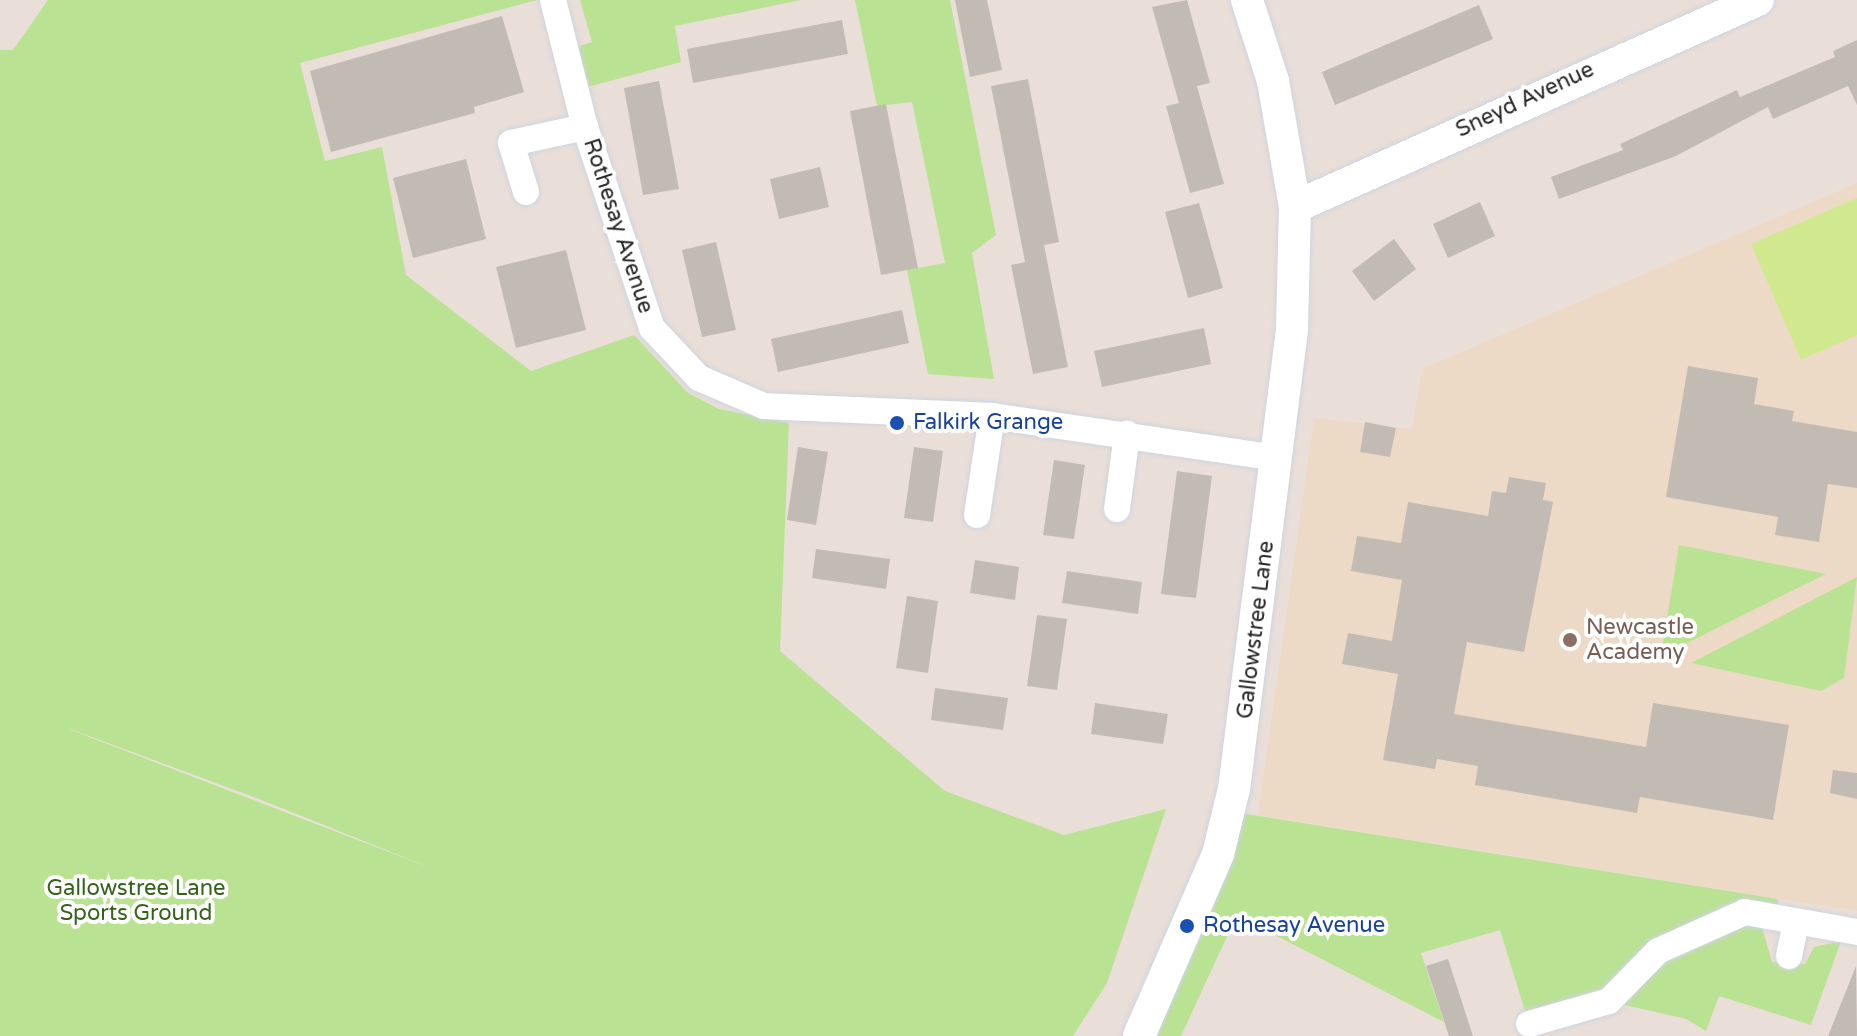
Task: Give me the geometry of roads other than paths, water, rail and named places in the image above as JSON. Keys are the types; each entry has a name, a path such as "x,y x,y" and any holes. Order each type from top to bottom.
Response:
{"street":[{"name":"Rothesay Avenue","path":"553,0 585,127 652,328 699,378 764,406 992,416 1277,458"},
{"name":"Gallowstree Lane","path":"1139,1036 1218,854 1234,789 1292,329 1295,207 1273,81 1247,0"},
{"name":"Sneyd Avenue","path":"1295,207 1758,0"},
{"path":"526,192 511,143 585,127"},
{"path":"977,515 992,416"},
{"path":"1117,509 1127,434"},
{"path":"1529,1024 1609,1001 1658,951 1745,912 1857,932"},
{"path":"1789,956 1796,922"}],"place":[{"name":"Falkirk Grange","path":"897,423"},
{"name":"Newcastle Academy","path":"1570,640"},
{"name":"Rothesay Avenue","path":"1187,926"}],"park label":[{"name":"Gallowstree Lane Sports Ground","path":"136,900"}]}
